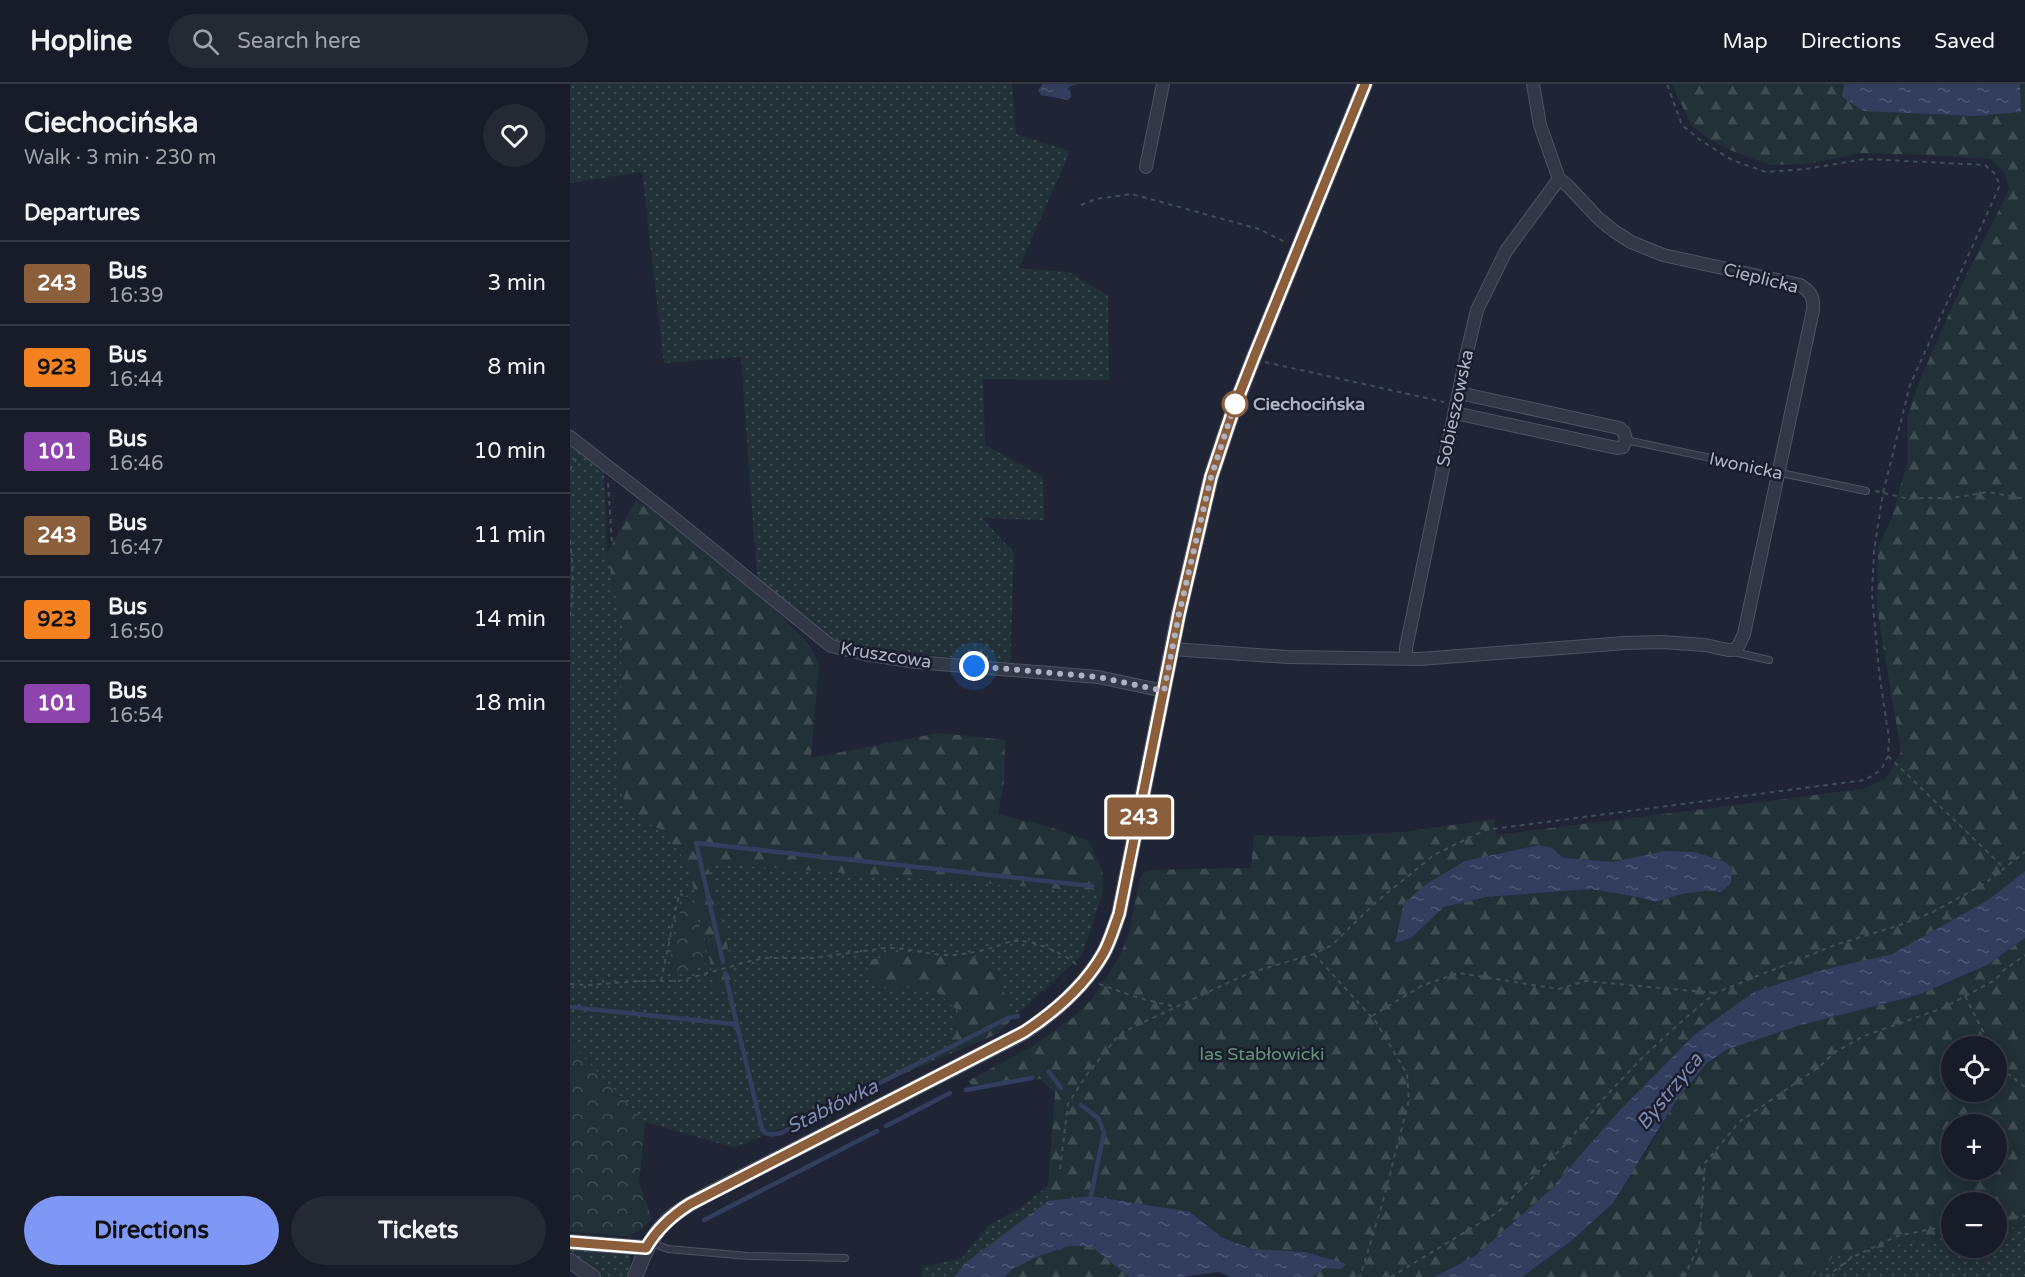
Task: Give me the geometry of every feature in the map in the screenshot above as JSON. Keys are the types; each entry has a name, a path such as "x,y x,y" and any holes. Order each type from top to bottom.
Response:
{"street":[{"path":"1146,167 1162,84"},
{"path":"635,1277 648,1245 669,1219 690,1204 1024,1032 1066,1002 1088,977 1104,952 1119,914 1172,649 1211,477 1238,398 1365,84"},
{"name":"Cieplicka","path":"1533,84 1540,125 1559,180 1568,186 1599,219 1631,242 1646,249 1683,260 1798,285 1809,291 1813,298 1744,636 1734,650"},
{"name":"Sobieszowska","path":"1406,659 1407,641 1477,309 1491,279 1519,232 1559,180"},
{"name":"Iwonicka","path":"1456,404 1619,428 1624,432 1626,440 1623,447 1617,448 1456,404"},
{"name":"Kruszcowa","path":"570,437 831,646 916,662 1098,677 1164,691"},
{"path":"1172,649 1288,657 1406,659 1653,642 1705,645 1734,650"},
{"path":"570,1242 648,1245"},
{"path":"570,1261 593,1277"}],"lane":[{"name":"Iwonicka","path":"1626,440 1866,491"},
{"path":"1734,650 1769,660"},
{"path":"648,1245 748,1256 845,1258"}],"path":[{"path":"1060,1169 1068,1104 1085,1077 1117,1037 1127,1030 1249,973 1314,954 1332,945 1375,903 1434,855 1459,841 1485,830 1865,780 1881,770 1888,756 1889,740 1878,662 1872,594 1874,551 1882,493 1910,385 2000,185 1994,172 1985,165 1865,159 1806,169 1766,172 1732,160 1700,140 1682,125 1667,84"},
{"path":"1081,204 1096,199 1132,194 1259,229 1298,248"},
{"path":"1261,361 1288,369 1456,404"},
{"path":"610,469 608,484 612,543"},
{"path":"1882,493 1905,498 1928,499 1988,492 2025,499"},
{"path":"570,540 573,602 570,616"},
{"path":"1888,756 2004,868"},
{"path":"1391,1277 1498,1212 1565,1145 1602,1100 1641,1059 1715,993 1835,945 1931,913 1984,884 2025,852"},
{"path":"661,981 679,894 683,895"},
{"path":"570,984 679,981 766,958 813,958 869,949 896,948 956,955 986,950 1017,940 1053,950 1067,957 1081,969 1086,962"},
{"path":"1314,954 1376,1022 1407,1074 1409,1100 1382,1205 1360,1277"},
{"path":"1684,1277 1699,1245 1705,1163 1739,1122 1819,1067 1835,1052 1864,1036 1926,1015 1965,996 1995,980 2025,954"},
{"path":"1371,1017 1423,986 1459,973 1557,989 1586,981 1715,993"},
{"path":"1095,981 1139,998 1176,1007"},
{"path":"1965,996 1985,1036"},
{"path":"2007,1073 2025,1087"},
{"path":"2007,1218 2025,1216"},
{"path":"1826,1277 1851,1258 1897,1236 1941,1227"}],"green space":[{"path":"570,84 1012,84 1016,134 1070,151 1019,268 1069,272 1108,296 1109,380 983,379 985,445 1043,477 1044,520 982,518 1014,553 1010,665 834,642 757,577 741,357 664,363 642,172 570,183"},
{"name":"las Stabłowicki","path":"1672,84 1844,84 1842,97 2021,112 2020,84 2025,84 2025,871 1988,900 1892,954 1818,971 1754,992 1695,1034 1619,1111 1549,1191 1475,1256 1434,1277 1312,1277 1325,1268 1341,1269 1306,1252 1252,1249 1221,1237 1190,1212 1091,1196 1048,1201 1055,1093 1041,1079 972,1085 968,1081 1034,1045 1075,1016 1092,999 1119,958 1129,933 1140,877 1148,870 1251,868 1254,835 1313,837 1403,832 1494,819 1496,835 1863,789 1886,779 1901,752 1877,608 1878,548 1892,517 1908,460 1907,419 1919,382 1965,278 2009,190 2005,173 1991,159 1927,155 1861,153 1807,164 1769,165 1730,150 1709,139 1691,125","holes":["1552,848 1563,858 1613,862 1664,851 1695,852 1726,862 1721,892 1681,894 1656,902 1590,889 1486,897 1444,907 1411,938 1395,943 1498,853"]},
{"path":"570,443 604,471 607,554 622,627 638,819 662,830 688,864 717,993 707,863 1103,892 1082,955 1013,1018 1000,981 982,959 951,952 900,954 865,961 877,987 933,988 959,1012 949,1040 959,1050 735,1148 645,1122 570,1043"},
{"path":"636,500 662,516 764,599 807,642 819,663 811,758 939,733 1005,740 1004,782 998,814 1050,827 1088,841 1102,869 1103,892 707,863 724,928 736,990 717,993 688,864 662,830 638,819 618,790 622,627 607,554"},
{"path":"683,897 693,897 708,963 687,967 688,973 677,975 670,972 669,966"},
{"path":"2025,938 2025,1225 2007,1228 2007,1192 1941,1192 1941,1238 1835,1255 1811,1277 1522,1277 1570,1243 1645,1154 1676,1101 1707,1063 1728,1049 1801,1025 1918,995 1987,965"},
{"path":"951,952 982,959 1000,981 1013,1018 999,1033 959,1050 949,1040 959,1012 933,988 877,987 864,961 900,954"},
{"path":"570,1043 645,1122 639,1183 652,1219 640,1230 628,1236 570,1232"},
{"path":"1048,1186 1048,1201 964,1264 955,1277 922,1277 923,1267 962,1258 989,1225 1017,1210"},
{"path":"2025,1226 2025,1277 1811,1277 1835,1255 1941,1238 1941,1258 2007,1258 2007,1228"},
{"path":"1070,1246 1092,1247 1129,1277 1005,1277 1027,1262"},
{"path":"570,1250 628,1254 631,1261 627,1277 600,1277 591,1267 570,1253"}],"water":[{"path":"1043,84 1078,84 1068,89 1071,97 1068,100 1041,95 1038,90"},
{"path":"1844,84 2020,84 2021,112 1975,116 1864,111 1842,97"},
{"path":"1539,845 1552,848 1563,858 1613,862 1664,851 1695,852 1726,862 1732,869 1731,883 1721,892 1681,894 1656,902 1590,889 1486,897 1444,907 1411,938 1395,943 1404,903 1425,885 1465,861"},
{"name":"Bystrzyca","path":"2025,871 2025,938 1987,965 1918,995 1801,1025 1728,1049 1707,1063 1676,1101 1613,1203 1570,1242 1522,1277 1434,1277 1475,1256 1549,1191 1619,1111 1695,1034 1754,992 1818,971 1892,954 1988,900"},
{"path":"1091,1196 1190,1212 1221,1237 1252,1249 1306,1252 1346,1264 1341,1269 1325,1268 1312,1277 1230,1277 1219,1272 1182,1277 1129,1277 1092,1247 1070,1246 1039,1256 1013,1269 1005,1277 955,1277 964,1264 1048,1201"}],"waterway":[{"path":"723,962 696,843 1092,886"},
{"path":"725,973 738,1029"},
{"name":"Stabłówka","path":"570,1007 733,1024 738,1029 762,1129 768,1134 781,1133 1008,1018 1018,1016"},
{"name":"Stabłówka","path":"1049,1072 1061,1088"},
{"path":"966,1090 1032,1078"},
{"path":"886,1126 950,1093"},
{"name":"Stabłówka","path":"1081,1105 1098,1118 1104,1132 1091,1196"},
{"path":"704,1220 877,1131"}],"bus line":[{"name":"243","path":"570,1242 646,1248 660,1228 677,1212 690,1204 1024,1032 1066,1002 1088,977 1104,952 1119,914 1179,614 1211,477 1234,408 1365,84"}],"place":[{"name":"Ciechocińska","path":"1235,404"}],"route":[{"path":"974,666 1098,677 1164,691 1179,614 1211,477 1235,404"}]}
